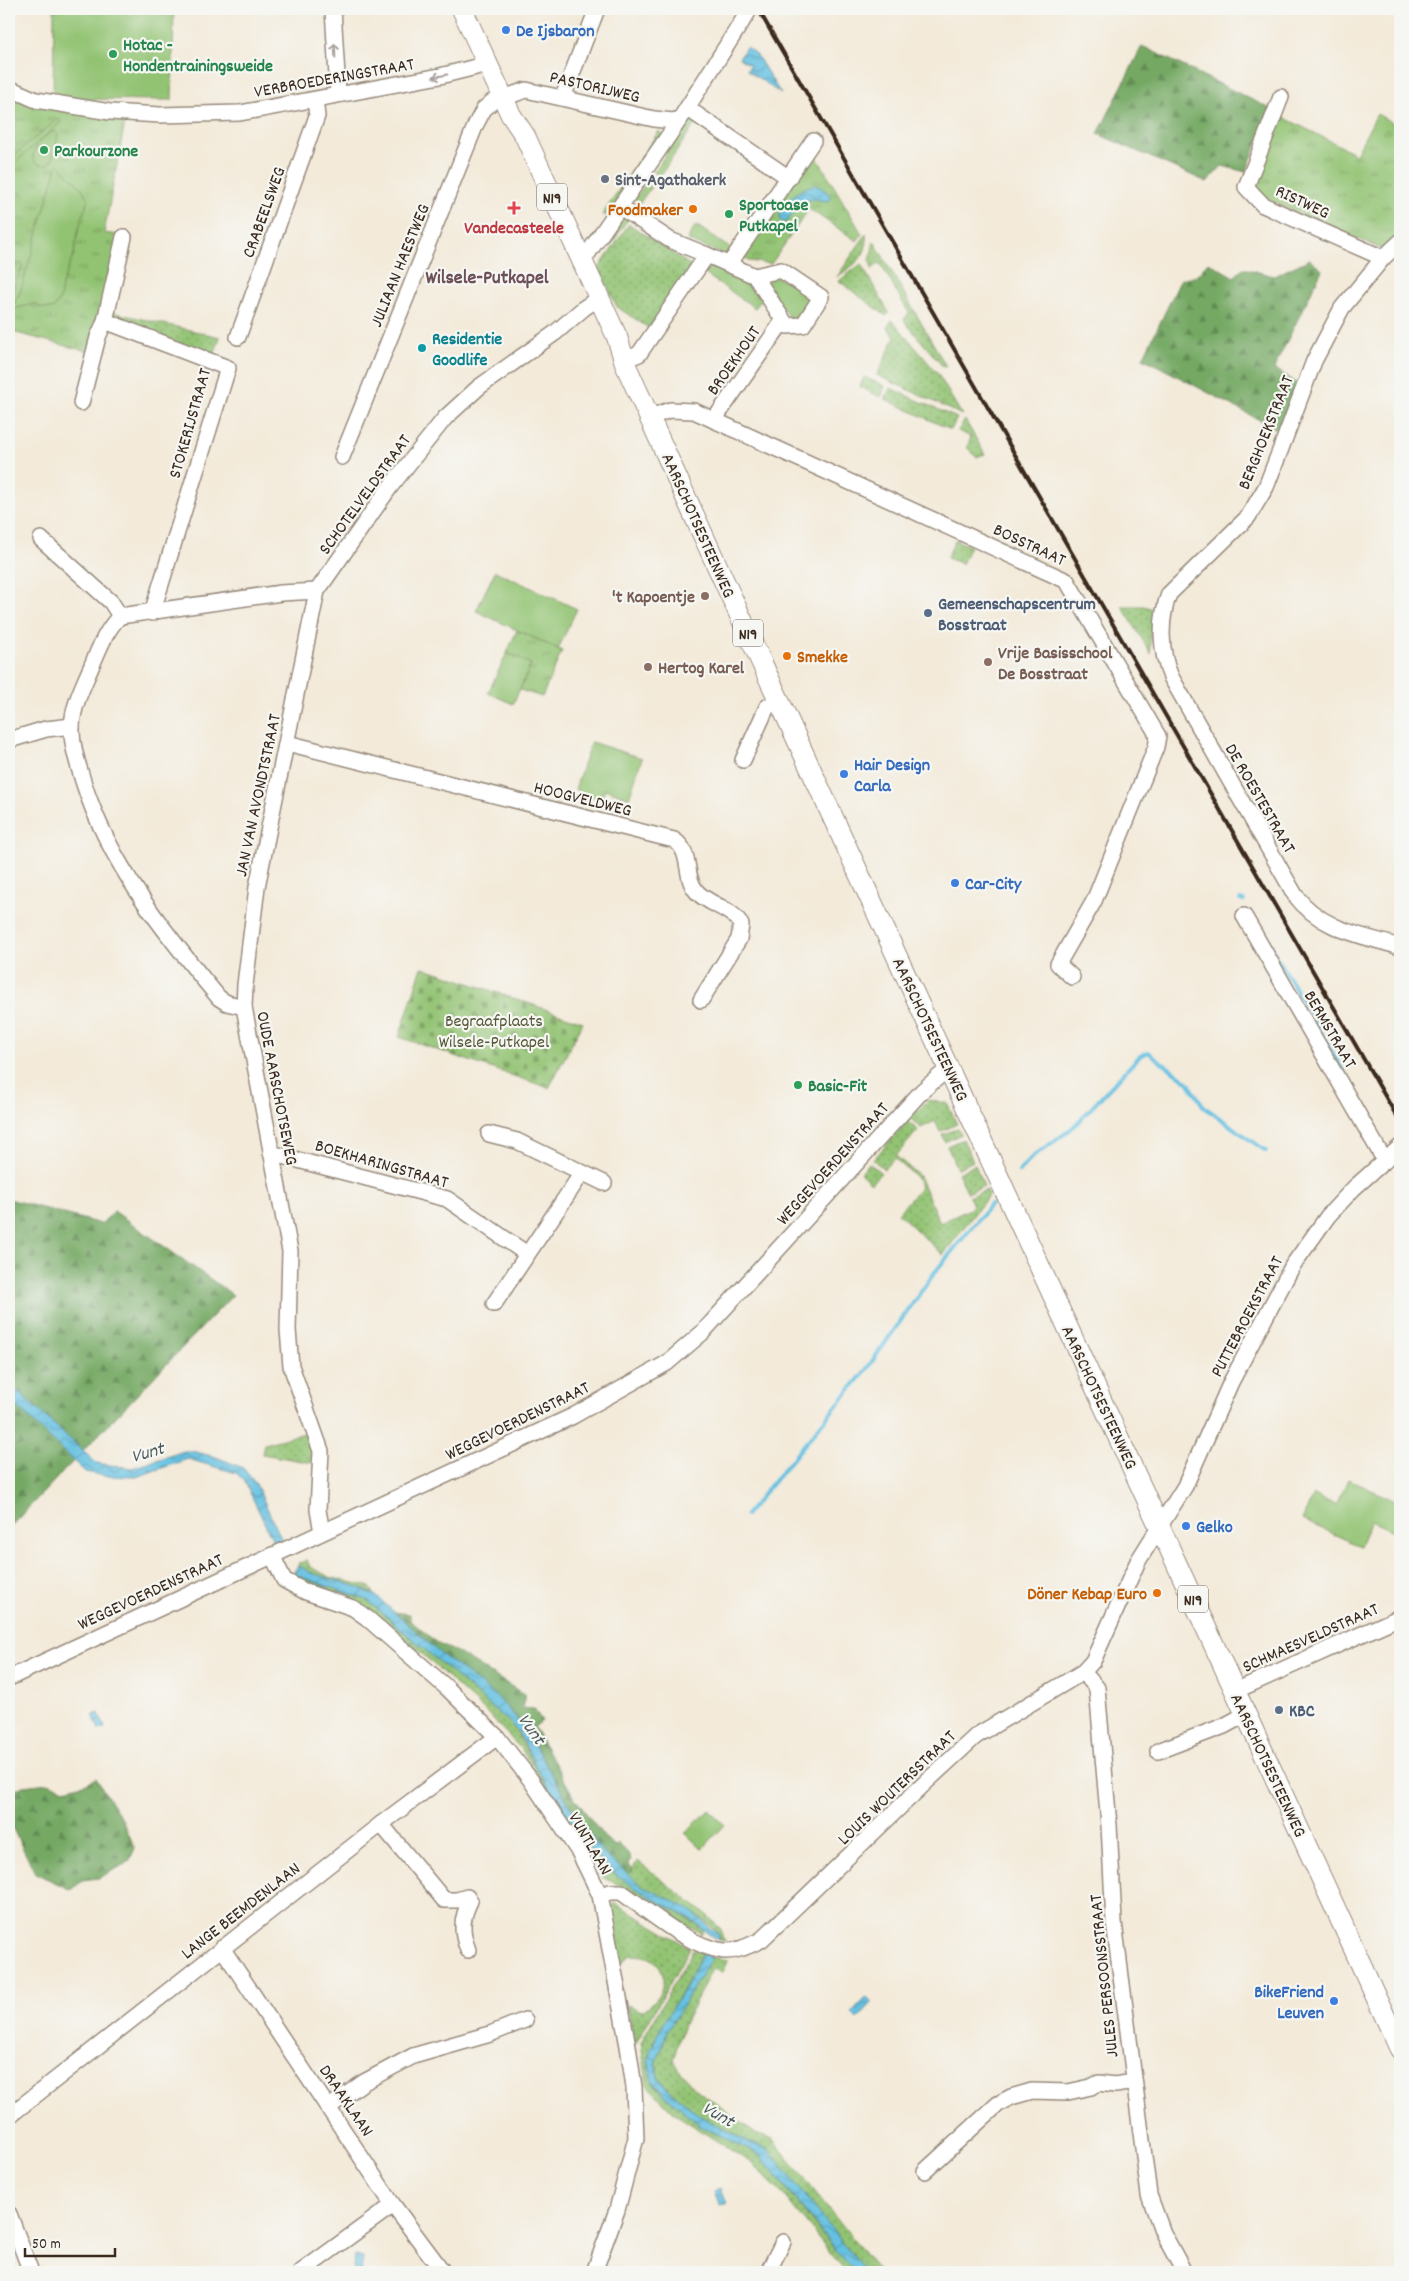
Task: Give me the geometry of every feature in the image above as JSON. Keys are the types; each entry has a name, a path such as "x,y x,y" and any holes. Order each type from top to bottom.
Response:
{"main road":[{"name":"AARSCHOTSESTEENWEG","path":"462,9 503,97 525,136 617,338 624,360 779,700 1400,2049"}],"street":[{"path":"333,9 338,93"},
{"path":"563,98 597,9"},
{"path":"582,262 683,114 750,9"},
{"name":"VERBROEDERINGSTRAAT","path":"9,88 46,103 110,112 160,115 240,113 315,100 338,93 440,76 476,68 487,62"},
{"name":"PASTORIJWEG","path":"503,97 526,90 667,121 683,114"},
{"name":"JULIAAN HAESTWEG","path":"342,456 476,124 484,109 492,102 503,97"},
{"name":"RISTWEG","path":"1281,97 1246,187 1263,205 1383,258"},
{"name":"CRABEELSWEG","path":"238,337 317,116 315,100"},
{"path":"683,114 789,178"},
{"path":"730,263 814,141"},
{"path":"620,207 670,240 730,263 755,276 787,326 803,324 821,297 781,270 755,276"},
{"path":"81,404 98,336 105,321 124,237"},
{"name":"BERGHOEKSTRAAT","path":"1164,606 1169,594 1248,517 1269,478 1314,361 1342,308 1383,258 1400,242"},
{"path":"624,360 640,354 707,255"},
{"name":"SCHOTELVELDSTRAAT","path":"317,591 390,487 445,418 479,387 555,333 599,298"},
{"name":"STOKERIJSTRAAT","path":"105,321 228,368 152,613"},
{"name":"BROEKHOUT","path":"714,420 783,321"},
{"name":"BOSSTRAAT","path":"650,417 670,410 694,411 1067,581 1158,736 1156,747 1094,902 1058,964 1072,977"},
{"path":"41,539 112,602 120,616 281,594 317,591"},
{"name":"JAN VAN AVONDTSTRAAT","path":"244,1007 257,887 317,591"},
{"name":"DE ROESTESTRAAT","path":"1164,606 1162,640 1165,664 1170,677 1294,895 1304,908 1324,922 1400,946"},
{"name":"OUDE AARSCHOTSEWEG","path":"120,616 110,626 77,702 72,726 79,768 91,808 109,847 158,924 219,998 227,1003 244,1007 290,1251 288,1330 291,1366 322,1451 318,1510 322,1532"},
{"path":"744,760 767,707 779,700"},
{"path":"9,740 46,729 72,726"},
{"name":"HOOGVELDWEG","path":"287,743 674,840 679,843 685,851 692,884 697,892 736,918 741,925 739,939 701,1000"},
{"name":"BERMSTRAAT","path":"1244,916 1384,1161"},
{"name":"WEGGEVOERDENSTRAAT","path":"9,1678 573,1416 667,1363 708,1328 922,1091 949,1068"},
{"path":"489,1134 517,1142 604,1183"},
{"name":"PUTTEBROEKSTRAAT","path":"1159,1526 1185,1486 1232,1382 1293,1265 1328,1216 1354,1188 1400,1147"},
{"name":"BOEKHARINGSTRAAT","path":"272,1153 447,1199 528,1254"},
{"path":"494,1304 582,1173"},
{"name":"LOUIS WOUTERSSTRAAT","path":"600,1895 610,1892 621,1892 699,1944 720,1950 740,1949 761,1940 976,1736 1083,1672 1094,1661 1138,1561 1159,1526"},
{"name":"VUNTLAAN","path":"279,1551 284,1580 306,1592 352,1608 367,1618 446,1687 497,1737 530,1779 579,1852 600,1895 628,2046 634,2087 636,2138 617,2210 594,2272"},
{"name":"SCHMAESVELDSTRAAT","path":"1235,1691 1400,1617"},
{"name":"JULES PERSOONSSTRAAT","path":"1083,1672 1097,1688 1109,1825 1114,1922 1149,2195 1163,2233 1184,2272"},
{"path":"1158,1751 1224,1726 1246,1714"},
{"name":"LANGE BEEMDENLAAN","path":"9,2116 381,1824 497,1737"},
{"path":"381,1824 444,1900 457,1900 467,1897 470,1901 464,1912 462,1924 462,1936 468,1950"},
{"name":"DRAAKLAAN","path":"222,1948 393,2204 443,2272"},
{"path":"329,2107 364,2082 413,2056 490,2034 525,2020"},
{"path":"925,2171 998,2104 1011,2097 1032,2091 1073,2091 1099,2083 1134,2082"},
{"path":"301,2272 393,2204"},
{"path":"9,2214 31,2272"},
{"path":"768,2272 783,2242"}],"green space":[{"name":"Hotac - Hondentrainingsweide","path":"54,9 174,9 172,100 53,99"},
{"path":"1142,46 1271,109 1246,172 1222,166 1207,182 1098,134"},
{"path":"9,92 126,117 104,233 119,235 90,352 9,331"},
{"path":"1277,114 1356,154 1377,114 1400,127 1400,240 1383,250 1260,196 1252,181"},
{"path":"691,117 697,121 660,176 654,172"},
{"path":"58,119 61,122 9,168 9,159"},
{"name":"Parkourzone","path":"55,131 58,135 52,160 45,166 35,162 33,157 38,145 43,138"},
{"path":"659,131 664,135 611,215 602,215"},
{"path":"812,149 862,234 857,241 809,209 771,264 749,261 740,255"},
{"path":"58,164 81,187 88,199 78,231 74,254 62,284 60,299 53,309 43,308 34,304 10,310 20,293"},
{"path":"646,183 651,187 637,207 635,199"},
{"path":"624,216 628,219 611,245 607,242"},
{"path":"629,224 693,267 650,329 617,307 599,268"},
{"path":"696,225 731,249 730,257 689,241 689,236"},
{"path":"866,234 863,254 855,264 837,277"},
{"path":"874,241 946,366 944,368 905,322 904,319 909,313 880,263 872,269 870,261"},
{"path":"1310,259 1322,270 1274,368 1301,386 1282,432 1143,358 1181,279 1197,276 1208,262 1234,277 1243,268 1274,276"},
{"path":"21,263 23,265 9,299 9,269"},
{"path":"861,264 889,313 886,316 839,281"},
{"path":"708,265 725,267 739,274 763,298 755,308 702,272"},
{"path":"776,277 800,289 807,296 809,301 793,319 788,316 767,283 770,278"},
{"path":"112,312 220,337 213,359 114,319"},
{"path":"892,320 938,374 962,415 877,375 895,337 887,327"},
{"path":"864,377 885,386 881,397 860,387"},
{"path":"890,388 957,418 951,430 885,399"},
{"path":"965,420 985,454 976,457 967,447 971,437 958,431"},
{"path":"955,540 970,546 962,564 947,558"},
{"path":"495,571 577,609 558,649 476,611"},
{"path":"1122,606 1144,606 1159,611 1150,636 1151,654"},
{"path":"517,630 562,651 542,697 520,690 531,665 507,653"},
{"path":"507,653 531,664 513,704 488,693"},
{"path":"591,742 642,758 629,798 605,789 601,800 575,789"},
{"name":"Begraafplaats Wilsele-Putkapel","path":"422,967 583,1022 549,1088 399,1037"},
{"path":"928,1100 947,1103 957,1124 940,1132 935,1121 921,1128 910,1118"},
{"path":"907,1121 918,1130 896,1156 919,1176 940,1223 970,1209 973,1205 969,1197 986,1190 988,1196 943,1255 898,1213 921,1187 916,1177 894,1158 884,1169 873,1160"},
{"path":"958,1128 961,1134 945,1142 942,1135"},
{"path":"963,1139 973,1161 957,1169 947,1146"},
{"path":"869,1163 881,1173 871,1183 860,1173"},
{"path":"975,1165 984,1186 968,1193 958,1173"},
{"path":"9,1199 101,1224 114,1211 233,1295 9,1528"},
{"path":"305,1433 311,1447 313,1463 262,1454 264,1444"},
{"path":"1348,1479 1400,1503 1400,1519 1395,1532 1371,1521 1360,1546 1302,1520 1313,1495 1336,1505"},
{"path":"307,1560 310,1567 330,1577 370,1587 375,1595 366,1590 316,1575 298,1565 299,1562"},
{"path":"294,1572 311,1582 350,1592 367,1600 508,1721 513,1726 570,1823 598,1858 613,1872 643,1893 697,1925 702,1929 702,1934 669,1916 629,1889 603,1878 521,1749 486,1712 418,1650 374,1613 356,1601 303,1583 292,1576"},
{"path":"393,1612 410,1614 410,1620 438,1644 457,1652 525,1695 522,1708 534,1709 542,1721 534,1727 574,1797 604,1837 615,1846 618,1843 628,1853 631,1860 628,1863 633,1870 628,1874 603,1853 573,1811 530,1736 513,1714 497,1697 441,1654"},
{"path":"96,1778 122,1819 135,1848 129,1862 99,1878 82,1880 71,1890 35,1873 9,1821 9,1792 23,1786 48,1783 65,1789 87,1783"},
{"path":"709,1810 725,1825 702,1849 685,1833"},
{"path":"638,1861 708,1916 721,1929 725,1941 720,1940 718,1933 701,1918 646,1888 628,1874"},
{"path":"615,1903 690,1948 635,2045 627,2005 642,2011 653,2003 660,1994 663,1974 659,1966 652,1959 642,1956 628,1956 621,1964 610,1908"},
{"path":"693,1950 703,1953 656,2037 648,2060 649,2073 655,2085 701,2126 760,2155 829,2243 856,2272 846,2272 785,2197 751,2163 675,2114 647,2085 641,2042"},
{"path":"712,1957 728,1960 722,1972 712,1969 684,2024 673,2060 692,2086 756,2133 773,2139 879,2272 866,2272 768,2149 749,2143 700,2116 665,2086 658,2077 656,2064 667,2032"}],"water":[{"path":"746,47 756,54 781,94 747,70 750,65 739,58"},
{"path":"815,185 827,192 831,199 829,201 811,199 796,210 786,222 782,222 779,219 787,202 798,192"},
{"path":"9,1383 96,1463 132,1468 184,1451 192,1451 216,1457 243,1468 256,1484 282,1540 274,1543 244,1480 236,1473 188,1459 136,1477 105,1476 85,1472 9,1399"},
{"path":"298,1565 311,1573 355,1586 375,1595 441,1654 497,1697 522,1724 573,1811 603,1853 641,1885 689,1909 718,1934 720,1940 711,1936 690,1919 630,1885 602,1862 568,1817 541,1775 519,1734 508,1721 367,1600 298,1576 294,1572"},
{"path":"99,1713 105,1728 99,1730 93,1715"},
{"path":"703,1953 712,1957 667,2032 656,2064 658,2077 665,2086 700,2116 749,2143 768,2149 866,2272 856,2272 844,2260 760,2155 701,2126 664,2094 652,2080 648,2060 650,2051 663,2023"},
{"path":"866,1997 872,2003 857,2019 851,2013"},
{"path":"721,2188 727,2203 720,2206 714,2191"},
{"path":"355,2256 363,2257 361,2272 352,2272"}],"waterway":[{"path":"1240,900 1244,901"},
{"path":"1254,919 1310,1014"},
{"path":"1314,1021 1371,1119"},
{"path":"1019,1172 1037,1153 1073,1127 1140,1056 1148,1052 1188,1082 1204,1107 1266,1151"},
{"path":"746,1515 866,1370 935,1272 991,1204"}],"railway":[{"path":"758,9 1400,1122"}],"place":[{"name":"De Ijsbaron","path":"506,30"},
{"name":"Hotac - Hondentrainingsweide","path":"113,54"},
{"name":"Parkourzone","path":"44,150"},
{"name":"Sint-Agathakerk","path":"605,179"},
{"name":"Vandecasteele","path":"514,208"},
{"name":"Foodmaker","path":"693,209"},
{"name":"Sportoase Putkapel","path":"729,214"},
{"name":"Residentie Goodlife","path":"422,348"},
{"name":"'t Kapoentje","path":"705,596"},
{"name":"Gemeenschapscentrum Bosstraat","path":"928,613"},
{"name":"Smekke","path":"787,656"},
{"name":"Vrije Basisschool De Bosstraat","path":"988,662"},
{"name":"Hertog Karel","path":"648,667"},
{"name":"Hair Design Carla","path":"844,774"},
{"name":"Car-City","path":"955,883"},
{"name":"Basic-Fit","path":"798,1085"},
{"name":"Gelko","path":"1186,1526"},
{"name":"Döner Kebap Euro","path":"1157,1593"},
{"name":"KBC","path":"1279,1710"},
{"name":"BikeFriend Leuven","path":"1334,2001"}],"district":[{"name":"Wilsele-Putkapel","path":"487,276"}],"water label":[{"name":"Vunt","path":"147,1451"},
{"name":"Vunt","path":"533,1728"},
{"name":"Vunt","path":"719,2113"}]}
